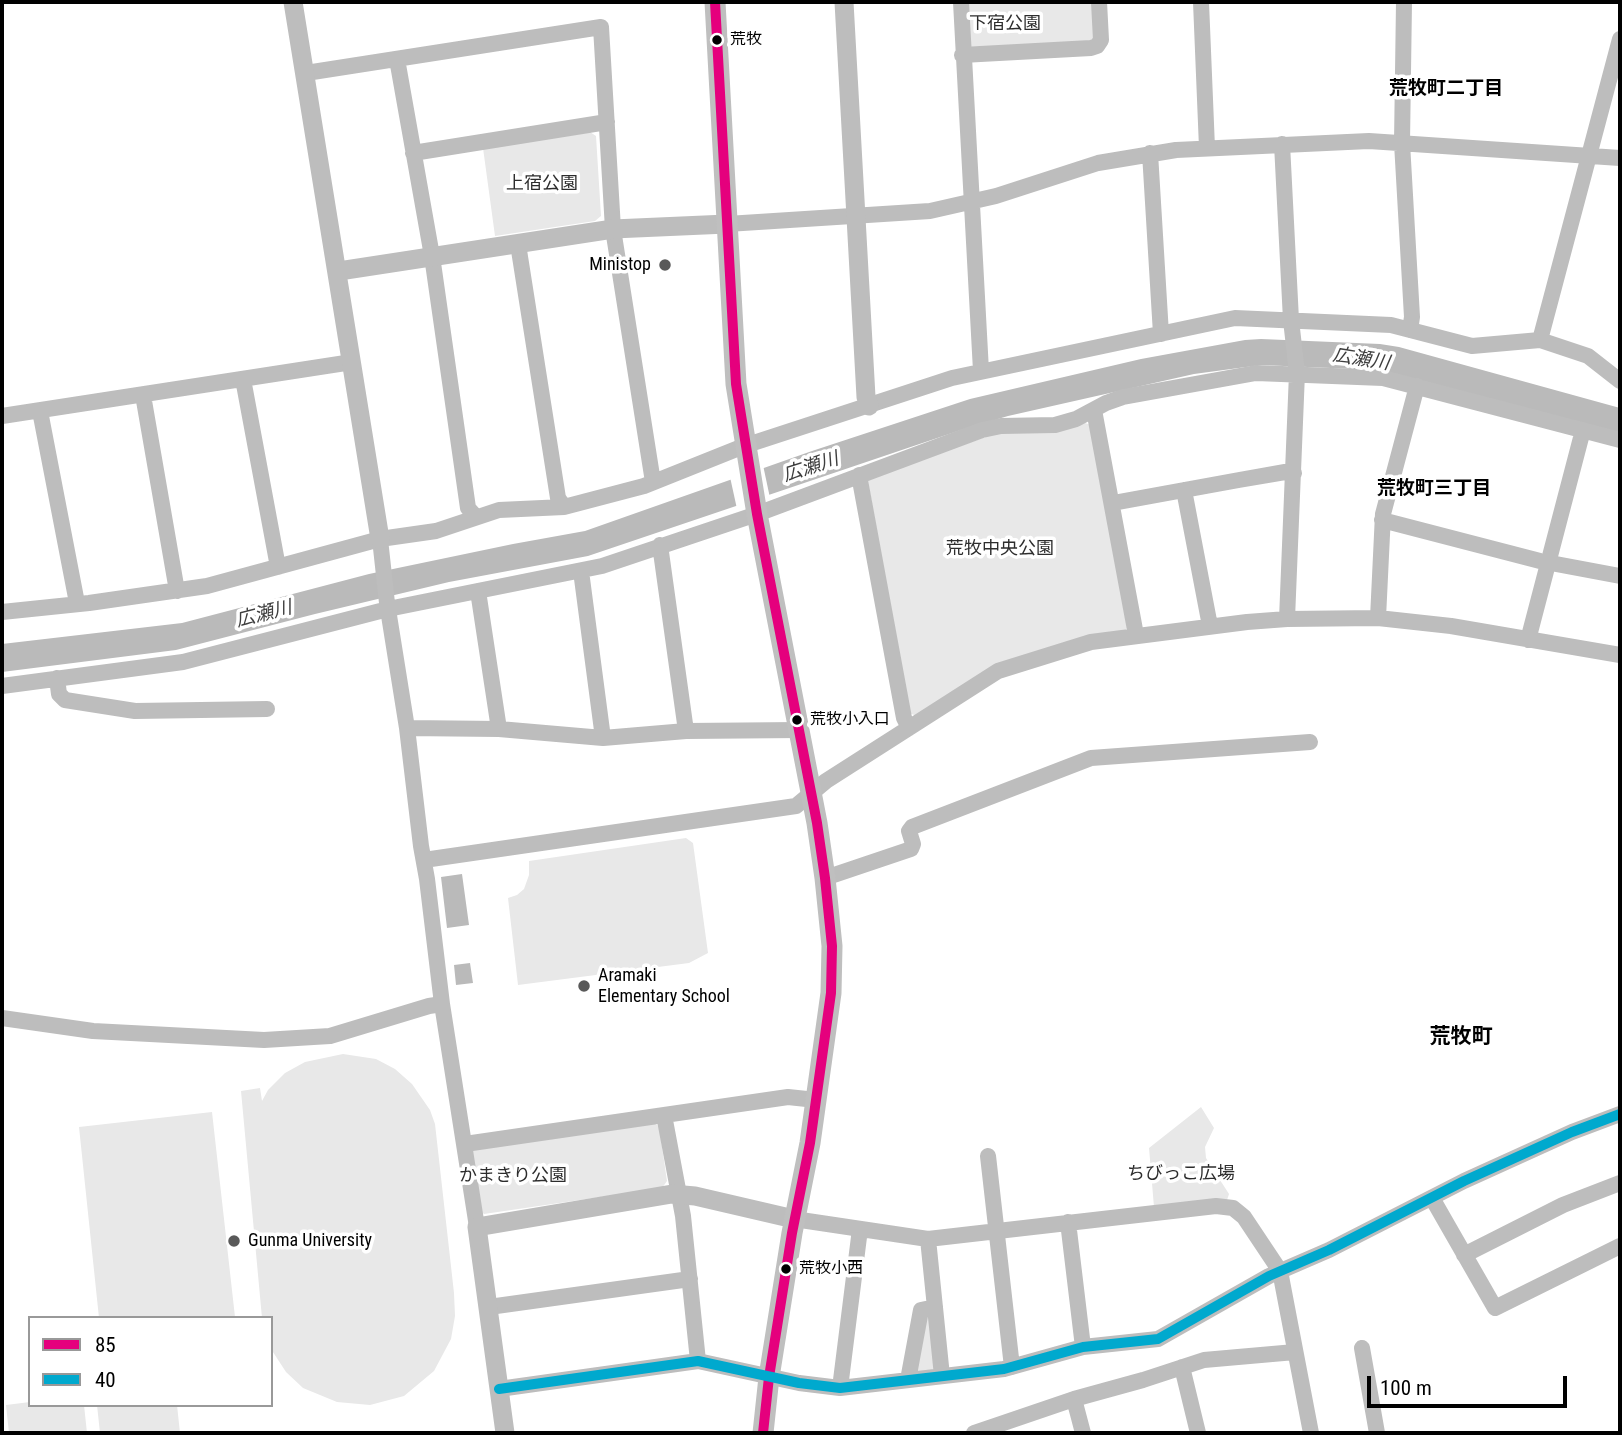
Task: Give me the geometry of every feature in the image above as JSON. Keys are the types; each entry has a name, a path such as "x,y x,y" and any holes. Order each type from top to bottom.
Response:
{"main road":[{"path":"715,2 735,362 744,446 811,796 825,878 832,946 831,993 810,1143 794,1219 763,1433"}],"street":[{"path":"293,2 323,190 339,271 380,539 442,1004 489,1307 505,1433"},
{"path":"844,2 866,397 869,406"},
{"path":"961,2 981,371"},
{"path":"962,55 1097,46 1101,40 1098,2"},
{"path":"1201,2 1207,148"},
{"path":"1404,2 1402,143 1412,317 1410,330"},
{"path":"306,73 601,27 612,229 653,482"},
{"path":"1539,340 1620,39"},
{"path":"397,59 432,256 468,508 476,517"},
{"path":"413,153 607,122"},
{"path":"339,271 612,229 930,211 971,202 1076,169 1150,153 1369,141 1620,158"},
{"path":"1282,144 1291,320 1297,373 1287,619"},
{"path":"1150,153 1161,334"},
{"path":"518,244 558,498 564,507"},
{"path":"2,612 207,586 380,539 436,531 499,510 564,507 653,482 744,446 952,377 1235,318 1382,324 1472,346 1539,340 1588,356 1620,381"},
{"path":"2,416 352,362"},
{"path":"2,686 183,662 387,606 602,566 982,430 1002,425 1055,425 1123,397 1256,373 1366,376 1417,386 1620,440"},
{"path":"243,379 278,567"},
{"path":"1378,618 1382,520 1417,386"},
{"path":"143,395 177,591"},
{"path":"1094,410 1136,635"},
{"path":"40,411 76,603"},
{"path":"1528,640 1583,430"},
{"path":"1113,503 1285,472 1294,473"},
{"path":"859,475 904,718 909,728"},
{"path":"1184,490 1210,626"},
{"path":"1382,520 1548,562 1620,576"},
{"path":"660,545 686,732"},
{"path":"581,571 603,738"},
{"path":"478,591 499,729"},
{"path":"424,859 796,806 826,781 1006,668 1091,642 1287,619 1378,618 1451,626 1620,655"},
{"path":"57,678 58,694 65,700 135,711 267,709"},
{"path":"407,728 499,729 603,738 686,732 799,730"},
{"path":"825,878 911,849 913,844 909,831 912,827 1091,758 1310,742"},
{"path":"2,1018 93,1031 264,1040 330,1036 442,1004"},
{"path":"465,1144 789,1097 816,1100"},
{"path":"499,1389 698,1361 769,1377 840,1388 1012,1367 1083,1347 1163,1337 1280,1271 1329,1251 1518,1155 1620,1114"},
{"path":"664,1115 680,1195 698,1361"},
{"path":"988,1156 1012,1367"},
{"path":"1464,1255 1563,1205 1620,1183"},
{"path":"477,1227 680,1195 695,1196 794,1219 928,1239 1226,1206 1244,1217 1280,1271 1311,1433"},
{"path":"1432,1198 1495,1308 1620,1246"},
{"path":"1068,1223 1083,1347"},
{"path":"840,1388 860,1229"},
{"path":"928,1239 942,1376"},
{"path":"489,1307 690,1279"},
{"path":"908,1380 921,1310 935,1307"},
{"path":"1362,1348 1377,1433"},
{"path":"974,1433 1074,1399 1213,1359 1295,1352"},
{"path":"1182,1367 1198,1433"},
{"path":"1074,1399 1083,1433"}],"green space":[{"name":"下宿公園","path":"966,2 1093,2 1095,36 1090,42 968,47"},
{"name":"上宿公園","path":"590,132 596,136 601,216 595,221 495,236 483,148"},
{"name":"荒牧中央公園","path":"1082,422 1091,425 1127,628 1125,631 1097,635 917,716 909,713 868,481 872,477 994,434"},
{"path":"686,838 693,843 708,953 689,963 518,985 508,898 524,889 529,875 529,861"},
{"path":"343,1054 376,1059 395,1069 412,1084 430,1110 435,1124 454,1293 455,1316 451,1339 434,1371 404,1396 370,1405 337,1402 303,1388 286,1372 273,1352 273,1316 262,1316 241,1091 260,1088 262,1101 268,1090 285,1073 305,1062"},
{"name":"ちびっこ広場","path":"1201,1107 1214,1128 1205,1147 1206,1158 1229,1194 1227,1200 1154,1207 1149,1148"},
{"path":"212,1112 235,1316 99,1316 79,1127"},
{"name":"かまきり公園","path":"653,1123 659,1126 667,1181 662,1188 484,1214 478,1209 472,1152 476,1148"},
{"path":"932,1313 939,1372 915,1374 922,1317"},
{"path":"28,1402 28,1407 84,1407 87,1433 9,1433 6,1405"},
{"path":"97,1407 177,1407 180,1433 100,1433"}],"water":[{"name":"広瀬川","path":"1261,339 1399,347 1620,408 1620,434 1377,370 1261,365 1194,374 1008,416 961,430 588,556 449,582 176,650 2,672 2,644 182,623 369,574 585,531 970,399 1141,359"},
{"path":"462,874 469,925 447,928 441,877"},
{"path":"470,963 473,983 456,985 454,965"}],"pier":[{"path":"763,465 770,498 737,509 730,477"}],"transit line":[{"name":"85","path":"715,2 736,384 757,514 817,823 832,946 831,993 810,1143 792,1233 763,1433"},
{"name":"40","path":"499,1389 698,1361 799,1383 840,1388 1004,1369 1083,1347 1158,1339 1269,1276 1329,1250 1464,1181 1572,1132 1620,1114"}],"place":[{"name":"荒牧","path":"717,40"},
{"name":"Ministop","path":"665,265"},
{"name":"荒牧小入口","path":"797,720"},
{"name":"Aramaki Elementary School","path":"584,986"},
{"name":"Gunma University","path":"234,1241"},
{"name":"荒牧小西","path":"786,1269"}],"district":[{"name":"荒牧町二丁目","path":"1446,89"},
{"name":"荒牧町三丁目","path":"1434,489"},
{"name":"荒牧町","path":"1461,1038"}]}
